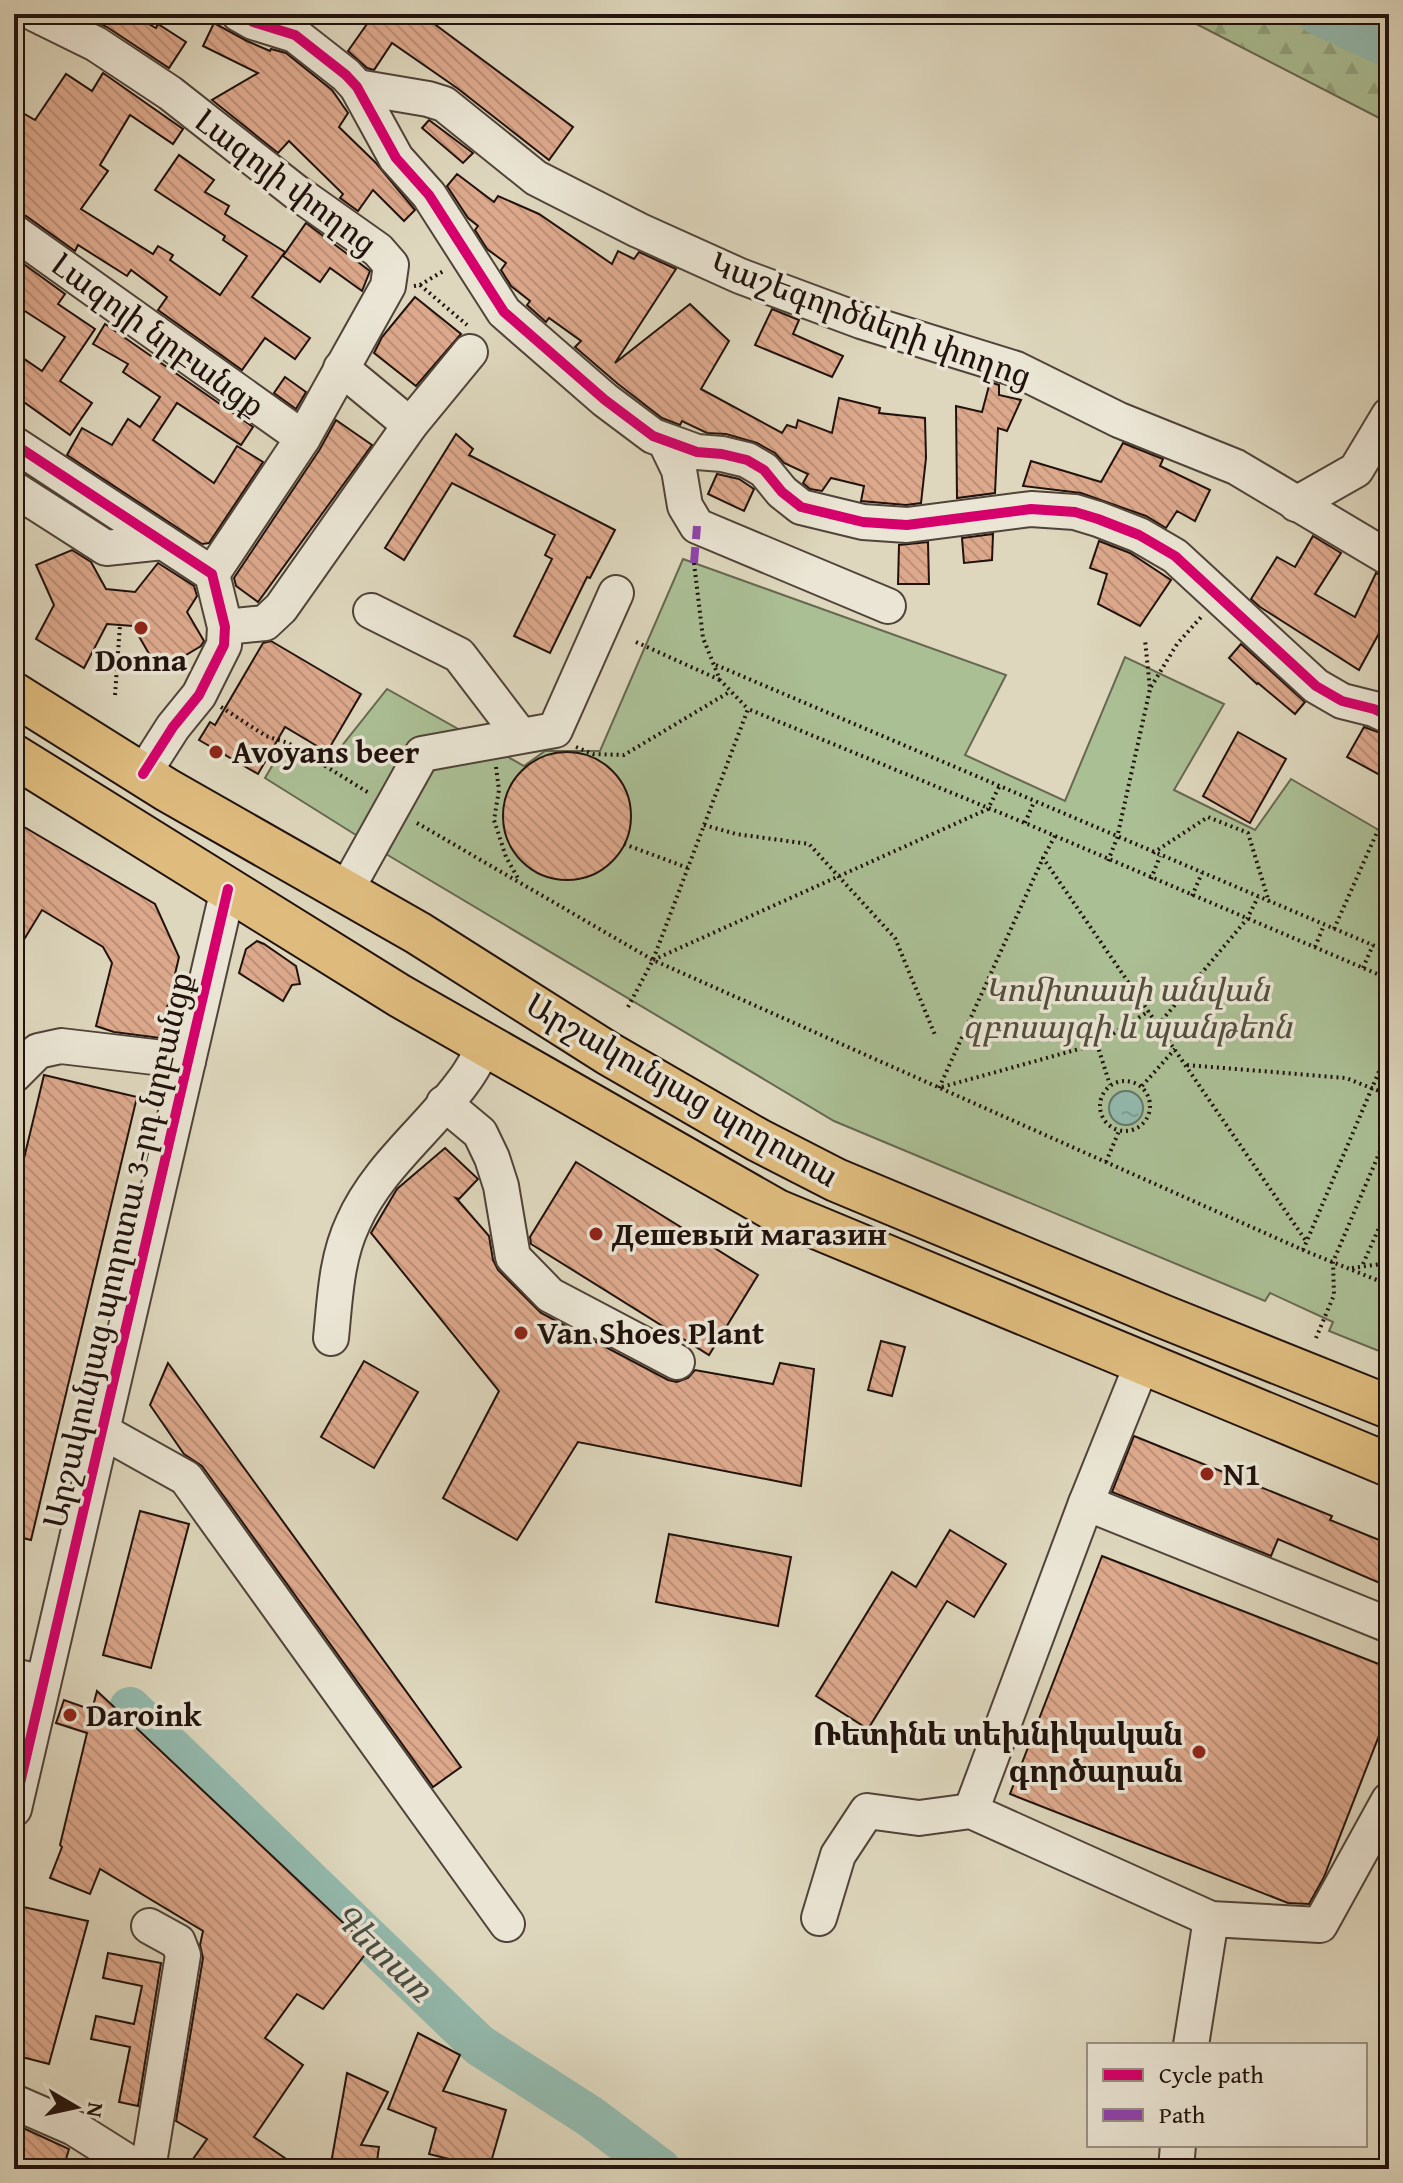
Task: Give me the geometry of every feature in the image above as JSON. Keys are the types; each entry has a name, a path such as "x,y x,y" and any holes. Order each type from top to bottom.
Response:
{"main road":[{"name":"Արշակունյաց պողոտա","path":"17,697 143,774 418,933 609,1054 758,1140 836,1180 1389,1407"},
{"name":"Արշակունյաց պողոտա","path":"14,756 400,996 777,1211 1389,1465"}],"street":[{"name":"Լազոյի փողոց","path":"35,14 96,44 149,78 386,258 392,271 388,286 303,438 212,574"},
{"path":"239,14 253,22 295,35 346,75 357,87 396,158 429,195 504,312 605,400 653,436 697,452 747,460 764,470 782,492 801,507 863,522 907,525 1031,509 1087,515 1158,544 1197,574 1316,686 1342,701 1389,716"},
{"name":"Կաշեգործների փողոց","path":"357,87 444,104 536,178 638,230 740,276 861,321 1016,369 1119,420 1236,467 1389,558"},
{"name":"Լազոյի նրբանցք","path":"14,232 303,438"},
{"path":"225,627 265,623 281,608 410,425 470,352"},
{"path":"341,368 410,425"},
{"path":"1296,504 1356,470 1389,415"},
{"path":"665,441 679,470 685,506 697,526 888,606"},
{"path":"14,444 212,574 225,627 224,645 199,695 173,727 143,774"},
{"path":"14,489 106,548 163,542"},
{"path":"345,892 422,754 555,730 616,593"},
{"path":"371,611 459,655 507,738"},
{"name":"Արշակունյաց պողոտա 3-րդ նրբանցք","path":"14,1809 29,1679 102,1431 228,889"},
{"path":"331,1338 341,1256 353,1223 369,1194 464,1082 486,1045"},
{"path":"14,1075 38,1051 61,1046 188,1061"},
{"path":"444,1103 480,1133 492,1158 501,1186 513,1257 550,1295 677,1362"},
{"path":"971,1811 1086,1503 1142,1364"},
{"path":"102,1431 186,1478 507,1924"},
{"path":"1086,1503 1389,1625"},
{"path":"819,1918 838,1855 867,1811 919,1818 971,1811 1211,1919 1320,1925 1389,1800"},
{"path":"1191,2043 1211,1919"},
{"path":"148,2169 183,1955 178,1942 149,1926"},
{"path":"14,2102 74,2128 139,2169"},
{"path":"1176,2169 1178,2147"}],"path":[{"path":"420,285 482,337 470,352"},
{"path":"694,563 703,638 720,680"},
{"path":"1150,689 1177,644 1219,597"},
{"path":"115,695 120,625"},
{"path":"1108,861 1117,838 1150,689 1145,640"},
{"path":"636,642 720,680 748,709 1025,823 1389,979"},
{"path":"716,665 1389,952"},
{"path":"573,746 593,754 624,755 731,691"},
{"path":"223,708 266,736 288,743 392,808 653,960 1303,1250 1389,1285"},
{"path":"628,1007 653,960 748,709"},
{"path":"507,738 494,820 506,857 520,882"},
{"path":"653,960 988,809 999,787"},
{"path":"1025,823 1034,802"},
{"path":"1153,853 1208,817 1248,833 1269,902"},
{"path":"704,825 736,834 809,844 895,938 935,1035"},
{"path":"1334,929 1378,830"},
{"path":"939,1088 1034,875 1055,836"},
{"path":"624,844 688,868"},
{"path":"1151,879 1160,856"},
{"path":"1043,858 1306,1241"},
{"path":"1192,896 1202,873"},
{"path":"1158,1025 1247,919 1258,897"},
{"path":"1315,947 1324,925"},
{"path":"1363,968 1373,945"},
{"path":"939,1088 1097,1044 1150,1011"},
{"path":"1097,1044 1110,1085"},
{"path":"1303,1250 1389,1048"},
{"path":"1141,1086 1175,1049"},
{"path":"1187,1065 1346,1078 1389,1095"},
{"path":"1127,1080 1141,1086 1150,1101 1148,1117 1136,1129 1119,1131 1105,1122 1101,1114 1101,1098 1110,1085 1127,1080"},
{"path":"1316,1338 1334,1295 1333,1262 1389,1130"},
{"path":"1106,1162 1119,1131"},
{"path":"1363,1264 1389,1205"},
{"path":"1351,1269 1363,1264 1389,1263"}],"green space":[{"path":"1177,14 1389,14 1389,123"},
{"name":"Կոմիտասի անվան զբոսայգի և պանթեոն","path":"683,559 1006,675 965,755 1065,801 1125,657 1224,704 1174,790 1255,830 1291,779 1389,836 1389,1355 1329,1331 1333,1322 1270,1293 1265,1301 834,1121 391,857 265,778 284,746 325,767 387,689 524,766 545,751 600,751"}],"water":[{"path":"1126,1091 1138,1096 1143,1108 1138,1120 1126,1125 1114,1120 1109,1108 1114,1096"}],"building":[{"path":"80,14 131,14 156,28 158,24 186,42 169,68 107,27"},
{"path":"374,14 421,14 573,127 549,160 457,88 392,43 374,70 367,68 348,51"},
{"path":"214,23 270,51 286,53 332,90 348,113 339,127 376,163 415,210 404,221 373,190 358,211 340,198 343,194 289,141 278,153 212,100 258,73 203,46"},
{"path":"103,73 183,129 173,144 130,115 100,165 108,171 81,209 153,254 158,246 173,255 170,260 220,295 247,256 223,240 225,236 155,190 179,155 214,180 205,192 229,206 225,214 285,252 252,297 310,338 295,359 265,338 242,370 158,310 167,297 131,270 127,276 78,245 75,251 26,216 14,212 14,108 35,120 66,74 92,91"},
{"path":"429,120 473,153 463,163 422,128"},
{"path":"457,174 494,202 498,196 539,214 612,264 618,251 634,259 639,252 676,269 615,363 690,304 729,341 701,389 782,433 787,425 796,428 798,420 832,433 839,398 880,408 879,413 925,418 926,458 921,503 906,505 861,501 864,486 831,478 822,491 810,489 803,483 808,474 784,463 775,453 757,443 726,434 707,433 682,421 680,425 662,418 575,347 581,341 549,318 546,322 527,305 530,301 511,286 501,270 506,263 487,249 475,230 478,226 468,218 447,186"},
{"path":"306,223 370,271 362,291 330,268 320,282 283,256"},
{"path":"14,257 65,294 58,304 95,329 60,381 92,403 70,435 14,395 14,352 42,371 65,337 14,304"},
{"path":"415,297 461,334 416,386 374,353 382,337"},
{"path":"772,309 799,320 793,334 843,356 832,377 755,345"},
{"path":"105,324 253,427 241,445 177,403 153,440 214,483 237,446 263,462 209,543 202,544 67,455 82,428 112,445 128,419 140,427 160,397 123,372 128,364 93,344"},
{"path":"285,377 306,392 296,409 274,393"},
{"path":"990,382 999,385 999,395 1021,400 1007,431 998,428 995,493 957,498 956,406 982,412"},
{"path":"336,420 372,445 258,602 236,586 234,578"},
{"path":"456,434 473,449 469,455 615,530 590,578 587,577 550,653 514,636 552,559 545,555 555,535 452,483 404,560 385,548"},
{"path":"1123,443 1163,459 1160,466 1210,490 1195,521 1177,511 1166,528 1146,516 1081,493 1023,486 1031,461 1101,482"},
{"path":"717,474 739,479 754,489 744,511 708,494"},
{"path":"993,534 992,560 964,563 962,538"},
{"path":"1313,536 1341,553 1315,594 1355,617 1376,573 1389,578 1389,615 1359,670 1251,599 1277,557 1295,567"},
{"path":"1099,541 1130,553 1171,580 1140,626 1098,604 1107,574 1090,568"},
{"path":"928,542 929,584 898,584 899,545"},
{"path":"72,550 91,562 106,589 135,592 158,563 194,586 197,596 187,612 204,641 201,646 159,671 133,626 107,624 84,668 36,639 54,605 36,565"},
{"path":"271,641 361,694 327,752 285,727 258,774 199,740 210,722 215,725 263,643"},
{"path":"1241,644 1305,702 1295,714 1229,658"},
{"path":"1364,727 1389,736 1389,780 1347,757"},
{"path":"1238,732 1286,759 1250,823 1203,796"},
{"path":"567,752 591,757 612,771 626,792 631,816 626,840 612,861 591,875 567,880 543,875 522,861 508,840 503,816 508,792 522,771 543,757"},
{"path":"14,821 155,904 179,957 160,1038 114,1032 96,1026 112,963 103,947 42,910 14,956"},
{"path":"257,941 296,966 300,984 292,985 283,1001 239,973 246,949"},
{"path":"44,1075 137,1097 31,1540 14,1536 14,1200"},
{"name":"Van Shoes Plant","path":"445,1148 478,1179 459,1199 456,1198 489,1236 498,1270 541,1313 677,1382 688,1378 695,1370 773,1384 780,1363 814,1369 801,1486 578,1442 517,1540 443,1498 499,1391 371,1233 397,1189"},
{"path":"576,1162 758,1275 709,1355 531,1244 530,1237"},
{"path":"881,1341 905,1347 892,1396 868,1390"},
{"path":"364,1361 418,1392 374,1468 321,1437"},
{"path":"168,1363 461,1767 433,1787 202,1466 184,1454 150,1405"},
{"path":"1134,1436 1332,1516 1330,1520 1389,1544 1389,1587 1278,1539 1271,1556 1112,1492"},
{"path":"140,1511 189,1524 151,1668 103,1655"},
{"path":"950,1530 1006,1564 974,1617 947,1601 868,1729 816,1696 892,1572 916,1587"},
{"path":"669,1534 791,1557 778,1626 656,1602"},
{"name":"Ռետինե տեխնիկական գործարան","path":"1102,1556 1389,1668 1389,1710 1324,1877 1309,1904 1288,1903 1010,1794"},
{"path":"97,1691 370,1948 323,2009 297,1994 265,2038 303,2065 254,2137 301,2169 186,2169 207,2139 176,2121 203,1958 200,1945 203,1931 100,1869 90,1894 50,1878 62,1847 87,1733 56,1723 64,1700 92,1710"},
{"path":"14,1905 88,1921 49,2064 14,2055"},
{"path":"108,1953 161,1963 138,2106 119,2102 130,2047 91,2039 96,2016 134,2024 142,1986 103,1978"},
{"path":"418,2033 460,2055 443,2091 506,2110 489,2169 429,2154 436,2128 388,2109"},
{"path":"347,2073 388,2092 361,2145 379,2147 376,2169 330,2169"},
{"path":"23,2128 69,2149 63,2169 14,2169"}],"waterway":[{"path":"1318,14 1389,47"},
{"name":"Գետառ","path":"130,1708 479,2045 591,2117 660,2169"}],"marked path":[{"path":"694,563 697,526"}],"cycle path":[{"path":"239,14 253,22 295,35 346,75 357,87 396,158 429,195 504,312 605,400 653,436 697,452 747,460 764,470 782,492 801,507 863,522 907,525 1031,509 1075,512 1098,519 1139,535 1175,556 1316,686 1342,701 1389,716"},
{"path":"14,444 212,574 225,627 224,645 199,695 173,727 143,774"},
{"path":"14,1809 228,889"}],"place":[{"name":"Donna","path":"141,628"},
{"name":"Avoyans beer","path":"216,752"},
{"name":"Дешевый магазин","path":"596,1234"},
{"name":"Van Shoes Plant","path":"521,1333"},
{"name":"N1","path":"1207,1474"},
{"name":"Daroink","path":"70,1715"},
{"name":"Ռետինե տեխնիկական գործարան","path":"1199,1752"}]}
